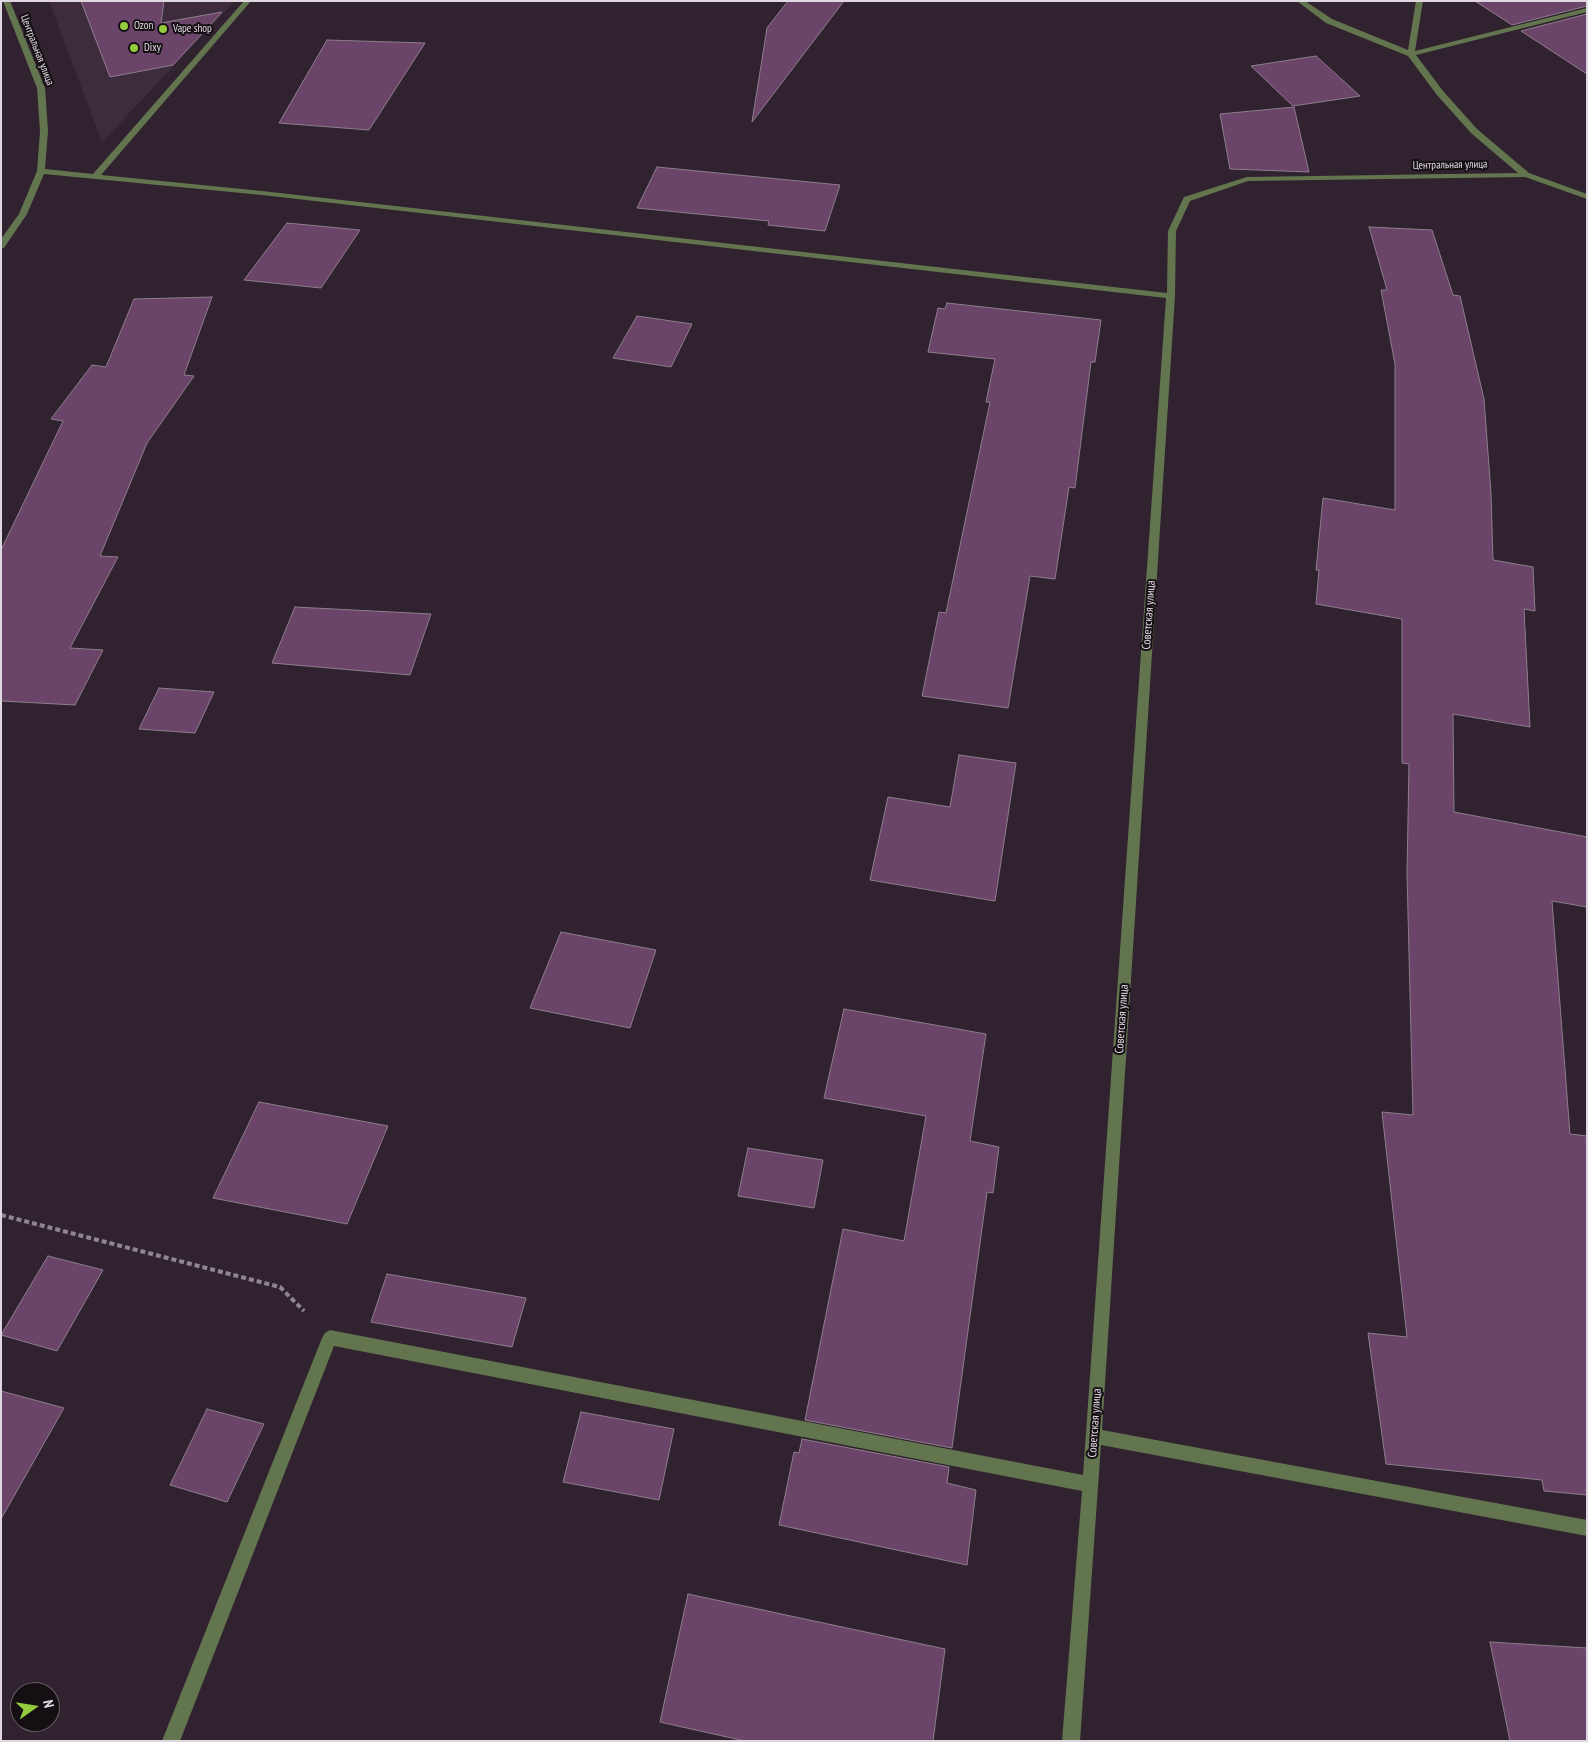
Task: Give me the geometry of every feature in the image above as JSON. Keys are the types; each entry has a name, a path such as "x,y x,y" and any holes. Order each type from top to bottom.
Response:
{"street":[{"name":"Центральная улица","path":"1,246 23,214 41,171 44,131 41,88 6,1"},
{"path":"95,177 248,1"},
{"path":"1300,1 1329,22 1411,54 1587,10"},
{"path":"1411,54 1420,1"},
{"name":"Центральная улица","path":"1411,54 1440,93 1474,131 1526,175"},
{"path":"41,171 262,193 1171,296"},
{"name":"Центральная улица","path":"1171,296 1172,231 1186,199 1247,179 1526,175"},
{"path":"1526,175 1587,197"},
{"name":"Советская улица","path":"1071,1741 1091,1485 1171,296"},
{"path":"171,1741 330,1338 1091,1485"},
{"path":"1094,1436 1587,1528"}],"path":[{"path":"1,1215 280,1287 330,1338"}],"shaded area":[{"path":"49,1 235,1 102,142"}],"building":[{"path":"81,1 164,1 161,23 222,12 173,65 110,77"},
{"path":"788,1 844,1 752,122 767,28"},
{"path":"1475,1 1587,1 1587,6 1512,25"},
{"path":"1587,14 1587,74 1521,31"},
{"path":"327,40 425,43 369,130 279,123"},
{"path":"1316,56 1360,96 1293,106 1251,66"},
{"path":"1294,107 1309,172 1230,169 1220,114"},
{"path":"657,167 840,185 825,231 768,225 769,221 637,208"},
{"path":"287,223 360,230 321,288 244,280"},
{"path":"1369,227 1432,230 1453,295 1460,296 1484,399 1491,494 1493,560 1533,567 1535,611 1524,609 1530,727 1453,714 1454,812 1587,837 1587,907 1552,901 1570,1134 1587,1136 1587,1495 1544,1491 1542,1480 1386,1464 1368,1333 1407,1337 1382,1112 1413,1115 1407,873 1409,764 1402,763 1402,619 1316,604 1319,570 1316,570 1323,498 1395,510 1395,364 1381,290 1387,290"},
{"path":"212,297 184,375 194,376 147,443 100,556 118,557 70,648 103,650 75,705 1,701 1,550 63,421 51,419 92,365 106,367 134,299"},
{"path":"947,303 1101,320 1095,362 1091,362 1075,488 1069,487 1055,579 1030,576 1008,708 922,696 939,612 946,613 990,402 986,402 995,359 928,352 938,308 945,309"},
{"path":"637,316 692,324 671,367 613,358"},
{"path":"295,607 431,614 410,675 272,663"},
{"path":"159,688 214,692 195,733 139,729"},
{"path":"959,755 1016,763 995,901 870,880 888,797 950,807"},
{"path":"561,932 656,950 630,1028 530,1008"},
{"path":"844,1009 986,1034 970,1141 999,1147 993,1193 987,1192 952,1448 805,1420 843,1229 904,1241 926,1116 824,1098"},
{"path":"259,1102 388,1126 347,1224 213,1198"},
{"path":"748,1148 823,1160 814,1208 738,1196"},
{"path":"48,1256 103,1270 57,1351 1,1335"},
{"path":"387,1274 526,1298 512,1347 371,1322"},
{"path":"1,1391 64,1408 1,1519"},
{"path":"207,1409 264,1424 227,1502 170,1485"},
{"path":"581,1412 674,1429 659,1500 563,1482"},
{"path":"802,1439 949,1467 947,1483 976,1490 967,1565 779,1525 794,1452 799,1453"},
{"path":"688,1594 945,1649 933,1741 745,1741 660,1722"},
{"path":"1490,1642 1587,1648 1587,1741 1510,1741"}],"place":[{"name":"Ozon","path":"124,26"},
{"name":"Vape shop","path":"163,29"},
{"name":"Dixy","path":"134,48"}]}
